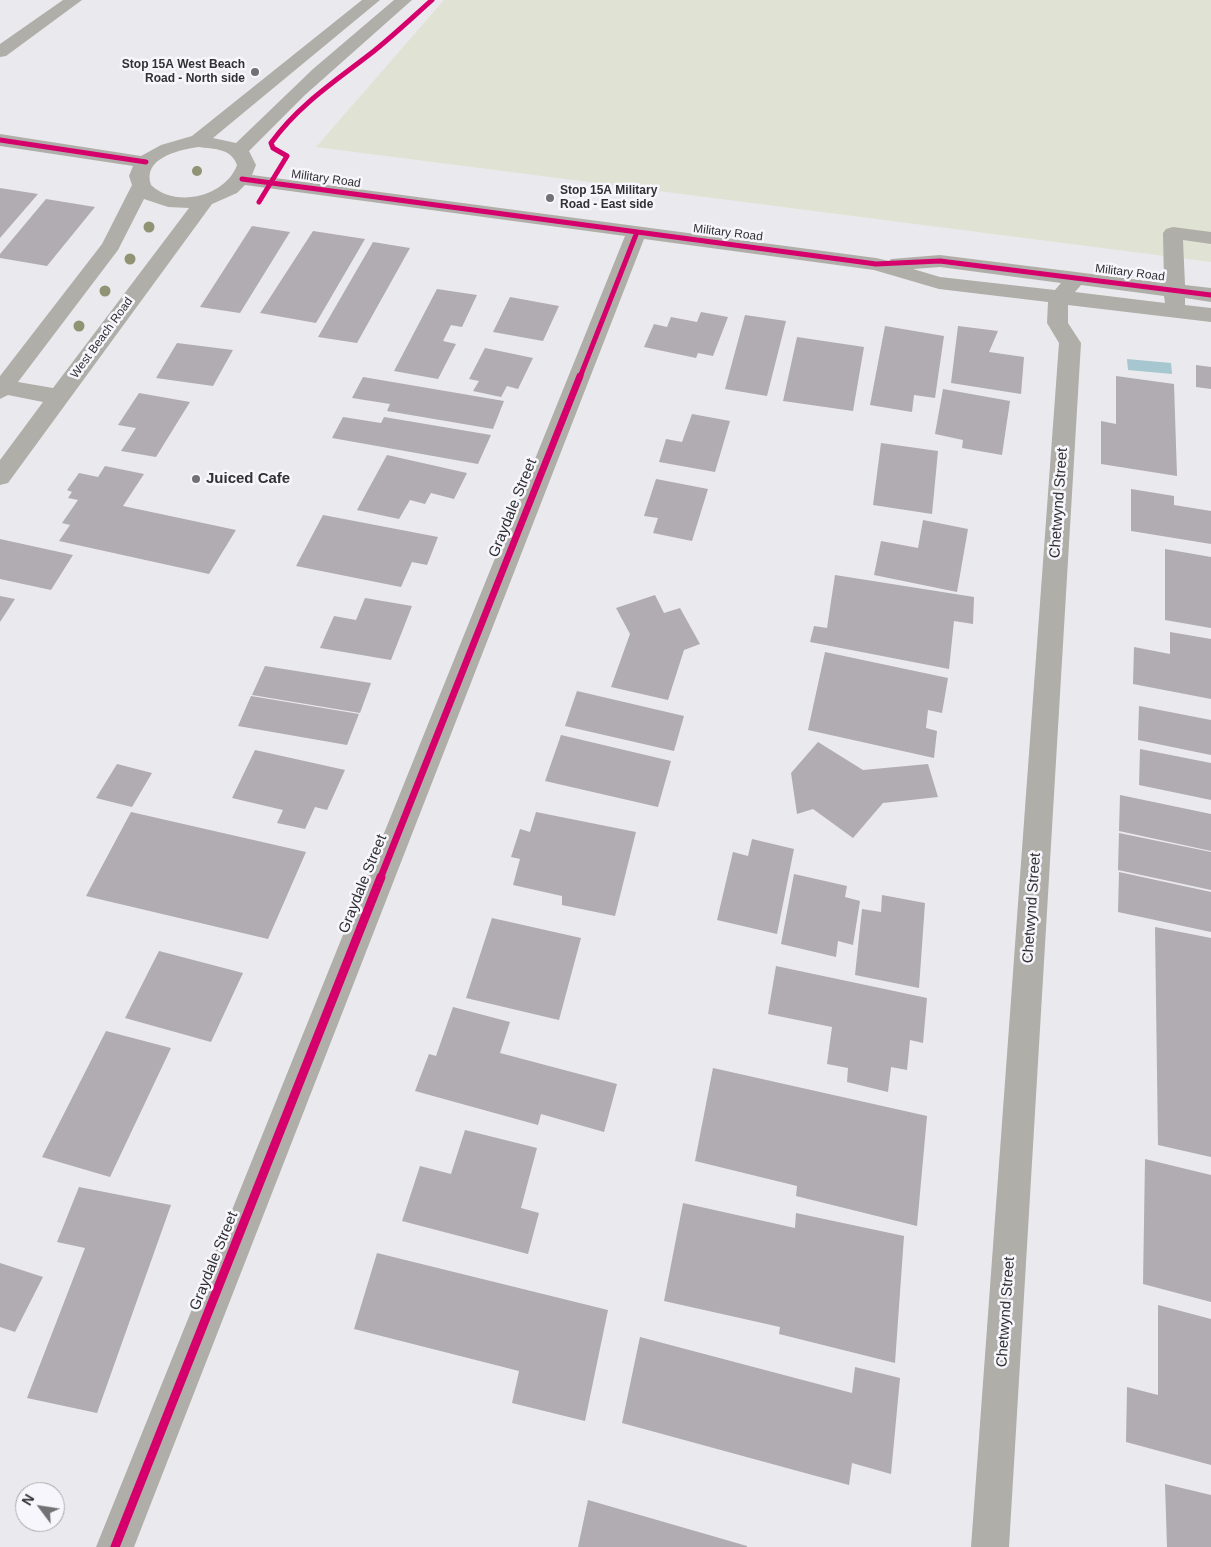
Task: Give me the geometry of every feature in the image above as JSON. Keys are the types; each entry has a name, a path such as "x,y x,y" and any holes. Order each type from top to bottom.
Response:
{"street":[{"path":"0,52 74,0"},
{"path":"198,141 372,0"},
{"path":"239,150 279,109 345,49 404,0"},
{"path":"0,140 146,162"},
{"path":"198,141 214,141 239,150 245,159 247,169 242,180 233,188 220,195 189,203 159,199 148,193 141,186 139,178 141,170 146,162 156,154 168,148 198,141"},
{"name":"Military Road","path":"242,180 876,264 939,282 1211,315"},
{"path":"1,389 111,246 141,186"},
{"name":"West Beach Road","path":"0,477 206,200"},
{"name":"Graydale Street","path":"115,1547 637,232"},
{"path":"1176,311 1173,233 1211,238"},
{"name":"Military Road","path":"876,264 940,261 1211,295"},
{"path":"1059,298 1076,278"},
{"name":"Chetwynd Street","path":"990,1547 1070,343 1057,323 1059,298"},
{"path":"1,389 59,396"}],"shaded area":[{"path":"444,0 1211,0 1211,262 316,147"}],"water":[{"path":"1127,359 1171,363 1172,374 1128,370"}],"building":[{"path":"0,188 38,194 0,238"},
{"path":"46,199 95,207 47,266 0,258 0,254"},
{"path":"252,226 290,232 240,313 200,307"},
{"path":"313,231 365,239 316,323 260,313"},
{"path":"373,242 410,248 357,343 318,337"},
{"path":"437,289 477,295 462,327 451,325 443,341 456,344 438,379 394,371"},
{"path":"510,297 559,306 543,341 493,332"},
{"path":"701,312 728,317 713,356 698,353 696,358 644,347 654,324 667,327 671,317 697,322"},
{"path":"745,315 786,321 767,396 725,389"},
{"path":"885,326 944,336 935,398 914,395 912,412 870,405"},
{"path":"958,326 998,331 989,352 1024,357 1021,394 951,383"},
{"path":"797,337 864,347 853,411 783,401"},
{"path":"177,343 233,350 213,386 156,378"},
{"path":"485,348 533,358 518,389 507,386 501,397 473,391 479,381 469,379"},
{"path":"1196,365 1211,367 1211,389 1196,387"},
{"path":"1116,376 1174,384 1177,476 1101,464 1101,421 1116,424"},
{"path":"363,377 504,401 493,429 387,411 390,404 352,398"},
{"path":"943,389 1010,401 1002,455 962,448 963,440 935,434"},
{"path":"139,393 190,402 156,457 121,451 136,428 118,425"},
{"path":"692,414 730,421 715,472 659,462 666,439 682,442"},
{"path":"343,417 381,423 384,417 491,435 478,464 332,438"},
{"path":"881,443 938,451 932,514 873,505"},
{"path":"387,455 467,473 454,499 431,493 425,504 410,500 399,519 357,510"},
{"path":"105,466 144,474 123,506 236,530 209,574 59,541 70,525 62,523 78,500 68,498 72,492 67,490 79,473 98,477"},
{"path":"656,479 708,489 692,541 653,533 658,518 644,516"},
{"path":"1131,489 1174,496 1174,505 1211,511 1211,544 1131,531"},
{"path":"323,515 438,537 427,565 412,562 401,587 296,566"},
{"path":"923,520 968,529 957,592 874,575 881,541 918,548"},
{"path":"0,539 73,555 51,590 0,579"},
{"path":"1165,549 1211,557 1211,628 1165,620"},
{"path":"835,575 974,597 973,624 954,621 949,669 810,642 814,626 827,628"},
{"path":"655,595 664,613 680,608 700,644 684,650 668,700 611,687 630,634 616,608"},
{"path":"0,596 15,599 0,622"},
{"path":"365,598 412,606 391,660 320,648 334,616 356,620"},
{"path":"1170,632 1211,639 1211,699 1133,684 1134,647 1170,654"},
{"path":"825,652 948,678 942,713 928,710 926,728 937,731 934,758 808,730"},
{"path":"265,666 371,683 360,713 252,695"},
{"path":"577,691 684,716 674,751 565,726"},
{"path":"251,696 359,714 347,745 238,726"},
{"path":"1139,706 1211,720 1211,755 1138,740"},
{"path":"561,735 671,761 658,807 545,781"},
{"path":"818,742 863,770 928,764 938,797 883,803 853,838 813,809 797,814 791,773"},
{"path":"1140,749 1211,763 1211,800 1139,785"},
{"path":"255,750 345,770 327,810 315,807 305,829 277,823 283,810 232,798"},
{"path":"117,764 152,773 132,807 96,798"},
{"path":"1120,795 1211,814 1211,851 1119,831"},
{"path":"131,812 306,852 268,939 86,896"},
{"path":"536,812 636,832 615,916 562,905 562,896 513,885 520,859 511,857 520,829 530,832"},
{"path":"1119,833 1211,852 1211,890 1118,870"},
{"path":"752,839 794,849 777,934 717,920 733,852 748,856"},
{"path":"1119,872 1211,892 1211,932 1118,912"},
{"path":"794,874 847,886 845,897 860,901 853,945 838,941 836,957 781,944"},
{"path":"882,895 925,903 919,988 855,975 862,909 881,912"},
{"path":"492,918 581,938 559,1020 466,998"},
{"path":"1155,927 1211,938 1211,1157 1158,1145"},
{"path":"159,951 243,973 211,1042 125,1018"},
{"path":"776,966 927,998 923,1043 910,1040 907,1070 891,1067 888,1092 847,1082 848,1068 827,1064 832,1027 768,1014"},
{"path":"453,1007 510,1022 500,1053 617,1084 604,1132 541,1114 538,1125 415,1091 429,1054 436,1056"},
{"path":"106,1031 171,1048 110,1177 42,1157"},
{"path":"713,1068 927,1116 917,1226 796,1196 797,1186 695,1161"},
{"path":"465,1130 537,1148 521,1208 539,1213 528,1254 402,1221 420,1166 451,1174"},
{"path":"1145,1159 1211,1175 1211,1302 1143,1284"},
{"path":"79,1187 171,1205 97,1413 27,1398 85,1248 57,1242"},
{"path":"683,1203 795,1228 796,1213 904,1236 895,1363 779,1334 780,1327 664,1301"},
{"path":"377,1253 608,1310 585,1421 512,1403 519,1371 354,1329"},
{"path":"0,1263 43,1277 15,1332 0,1327"},
{"path":"1158,1305 1211,1319 1211,1465 1126,1442 1127,1387 1158,1395"},
{"path":"640,1337 852,1393 855,1367 900,1378 891,1474 852,1463 849,1485 622,1423"},
{"path":"1165,1484 1211,1495 1211,1547 1167,1547"},
{"path":"588,1500 747,1546 747,1547 578,1547"}],"cycle path":[{"path":"259,202 287,156 273,148 271,143 292,116 318,93 374,51 432,0"},
{"path":"0,140 146,162"},
{"path":"242,179 876,264 940,261 1211,295"},
{"path":"115,1547 637,232"}],"place":[{"name":"Stop 15A West Beach Road - North side","path":"255,72"},
{"name":"Stop 15A Military Road - East side","path":"550,198"},
{"name":"Juiced Cafe","path":"196,479"}]}
